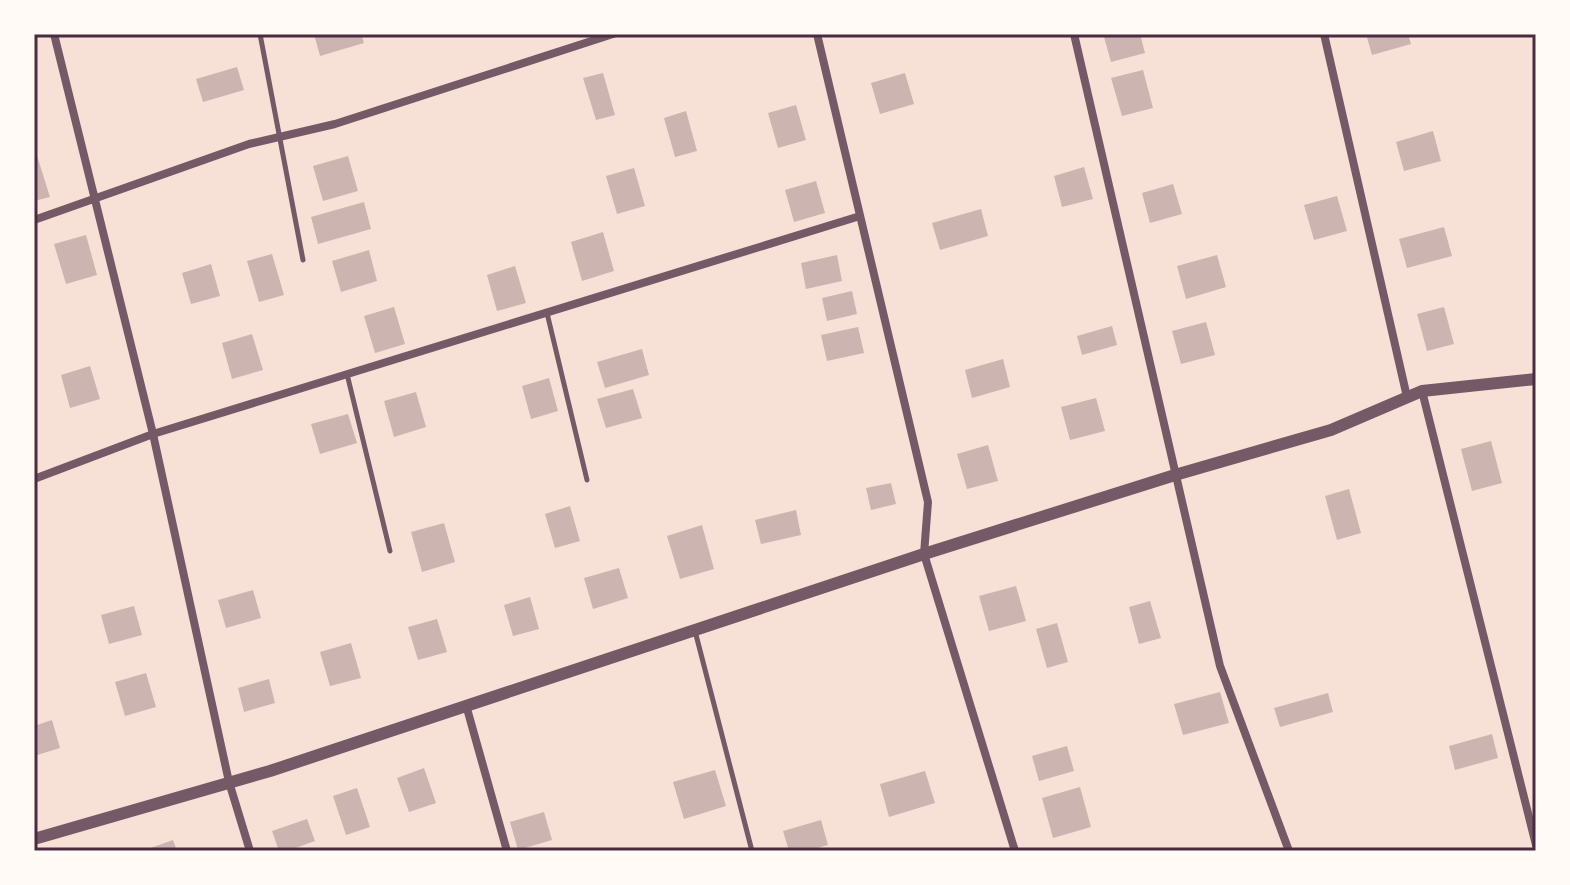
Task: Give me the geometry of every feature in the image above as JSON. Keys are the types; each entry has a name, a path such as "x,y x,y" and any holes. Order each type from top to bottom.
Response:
{"street":[{"path":"54,34 153,434 229,782 250,851"},
{"path":"34,220 249,144 335,124 613,34"},
{"path":"817,34 928,502 924,554 1015,851"},
{"path":"1074,34 1220,666 1289,851"},
{"path":"1324,34 1407,397"},
{"path":"34,479 153,434 860,216"},
{"path":"34,839 229,782 924,554 1175,475 1331,430 1422,391 1536,379"},
{"path":"1422,391 1536,845"},
{"path":"466,705 507,851"}],"lane":[{"path":"260,34 303,260"},
{"path":"547,313 587,480"},
{"path":"347,374 390,551"},
{"path":"695,630 752,851"}],"building":[{"path":"314,34 361,34 364,43 320,56"},
{"path":"1140,34 1145,53 1111,62 1104,37"},
{"path":"1366,34 1408,34 1411,44 1372,55"},
{"path":"237,67 244,90 203,102 196,79"},
{"path":"1143,70 1153,108 1122,116 1111,78"},
{"path":"603,73 615,115 596,120 583,78"},
{"path":"905,73 914,104 880,114 871,83"},
{"path":"796,105 806,140 778,148 768,113"},
{"path":"686,111 697,151 675,157 664,118"},
{"path":"1433,131 1441,161 1404,171 1396,142"},
{"path":"34,146 50,197 34,201"},
{"path":"348,156 358,191 323,201 313,166"},
{"path":"1084,167 1093,199 1062,207 1054,176"},
{"path":"634,168 645,206 617,214 606,176"},
{"path":"816,181 825,213 794,222 785,190"},
{"path":"1173,184 1182,214 1150,223 1142,193"},
{"path":"1337,196 1347,231 1314,240 1304,205"},
{"path":"364,202 371,229 318,244 311,217"},
{"path":"981,209 988,236 940,250 932,223"},
{"path":"1444,227 1452,256 1407,268 1399,239"},
{"path":"603,232 614,271 582,281 571,242"},
{"path":"86,235 97,275 66,284 54,244"},
{"path":"369,250 377,281 341,292 332,261"},
{"path":"272,254 284,295 259,302 247,261"},
{"path":"837,255 842,281 806,289 801,263"},
{"path":"1217,255 1226,287 1186,299 1177,266"},
{"path":"211,264 220,296 191,304 182,273"},
{"path":"515,266 526,303 497,311 487,275"},
{"path":"852,291 857,314 827,321 822,298"},
{"path":"394,307 405,344 375,353 364,316"},
{"path":"1444,307 1454,344 1427,351 1417,314"},
{"path":"1206,322 1215,355 1181,364 1172,331"},
{"path":"1112,326 1117,345 1082,355 1077,336"},
{"path":"858,327 864,353 827,361 821,335"},
{"path":"252,334 263,370 232,379 222,343"},
{"path":"642,349 649,375 605,388 597,362"},
{"path":"1003,359 1010,387 972,398 965,370"},
{"path":"90,366 100,399 70,408 61,375"},
{"path":"549,378 558,411 531,419 522,386"},
{"path":"633,389 642,418 606,428 597,399"},
{"path":"416,392 426,427 394,437 384,401"},
{"path":"1096,398 1105,431 1070,440 1061,407"},
{"path":"348,414 357,443 320,454 311,424"},
{"path":"1491,441 1502,483 1472,491 1461,449"},
{"path":"988,445 998,481 967,489 957,454"},
{"path":"891,483 896,504 871,510 866,488"},
{"path":"1349,489 1361,533 1337,540 1325,496"},
{"path":"570,506 580,541 555,548 545,514"},
{"path":"796,510 801,535 761,544 755,520"},
{"path":"444,523 455,562 422,572 411,532"},
{"path":"702,525 714,569 680,579 667,536"},
{"path":"619,568 628,598 593,609 584,578"},
{"path":"1016,586 1026,621 989,631 979,596"},
{"path":"253,590 261,618 226,628 218,600"},
{"path":"530,597 539,629 513,636 504,605"},
{"path":"1150,601 1161,638 1139,644 1129,607"},
{"path":"134,606 142,635 109,644 101,615"},
{"path":"437,619 447,652 418,660 408,627"},
{"path":"1057,623 1068,662 1047,668 1036,629"},
{"path":"351,643 361,678 330,686 320,652"},
{"path":"146,673 156,707 125,716 115,682"},
{"path":"269,679 275,703 244,712 238,688"},
{"path":"1220,692 1229,723 1183,735 1174,704"},
{"path":"1328,693 1333,712 1280,727 1274,708"},
{"path":"52,720 60,748 34,756 34,726"},
{"path":"1492,734 1498,758 1455,770 1449,746"},
{"path":"1067,746 1074,771 1039,781 1032,756"},
{"path":"424,768 436,803 409,812 397,778"},
{"path":"715,770 726,806 684,819 673,782"},
{"path":"925,771 935,803 889,817 880,784"},
{"path":"1080,787 1091,827 1053,838 1042,798"},
{"path":"357,788 370,827 346,835 333,796"},
{"path":"544,812 552,840 518,850 510,822"},
{"path":"307,819 315,841 279,851 272,831"},
{"path":"821,820 828,845 806,851 789,851 783,831"},
{"path":"173,840 177,851 142,851"}]}
